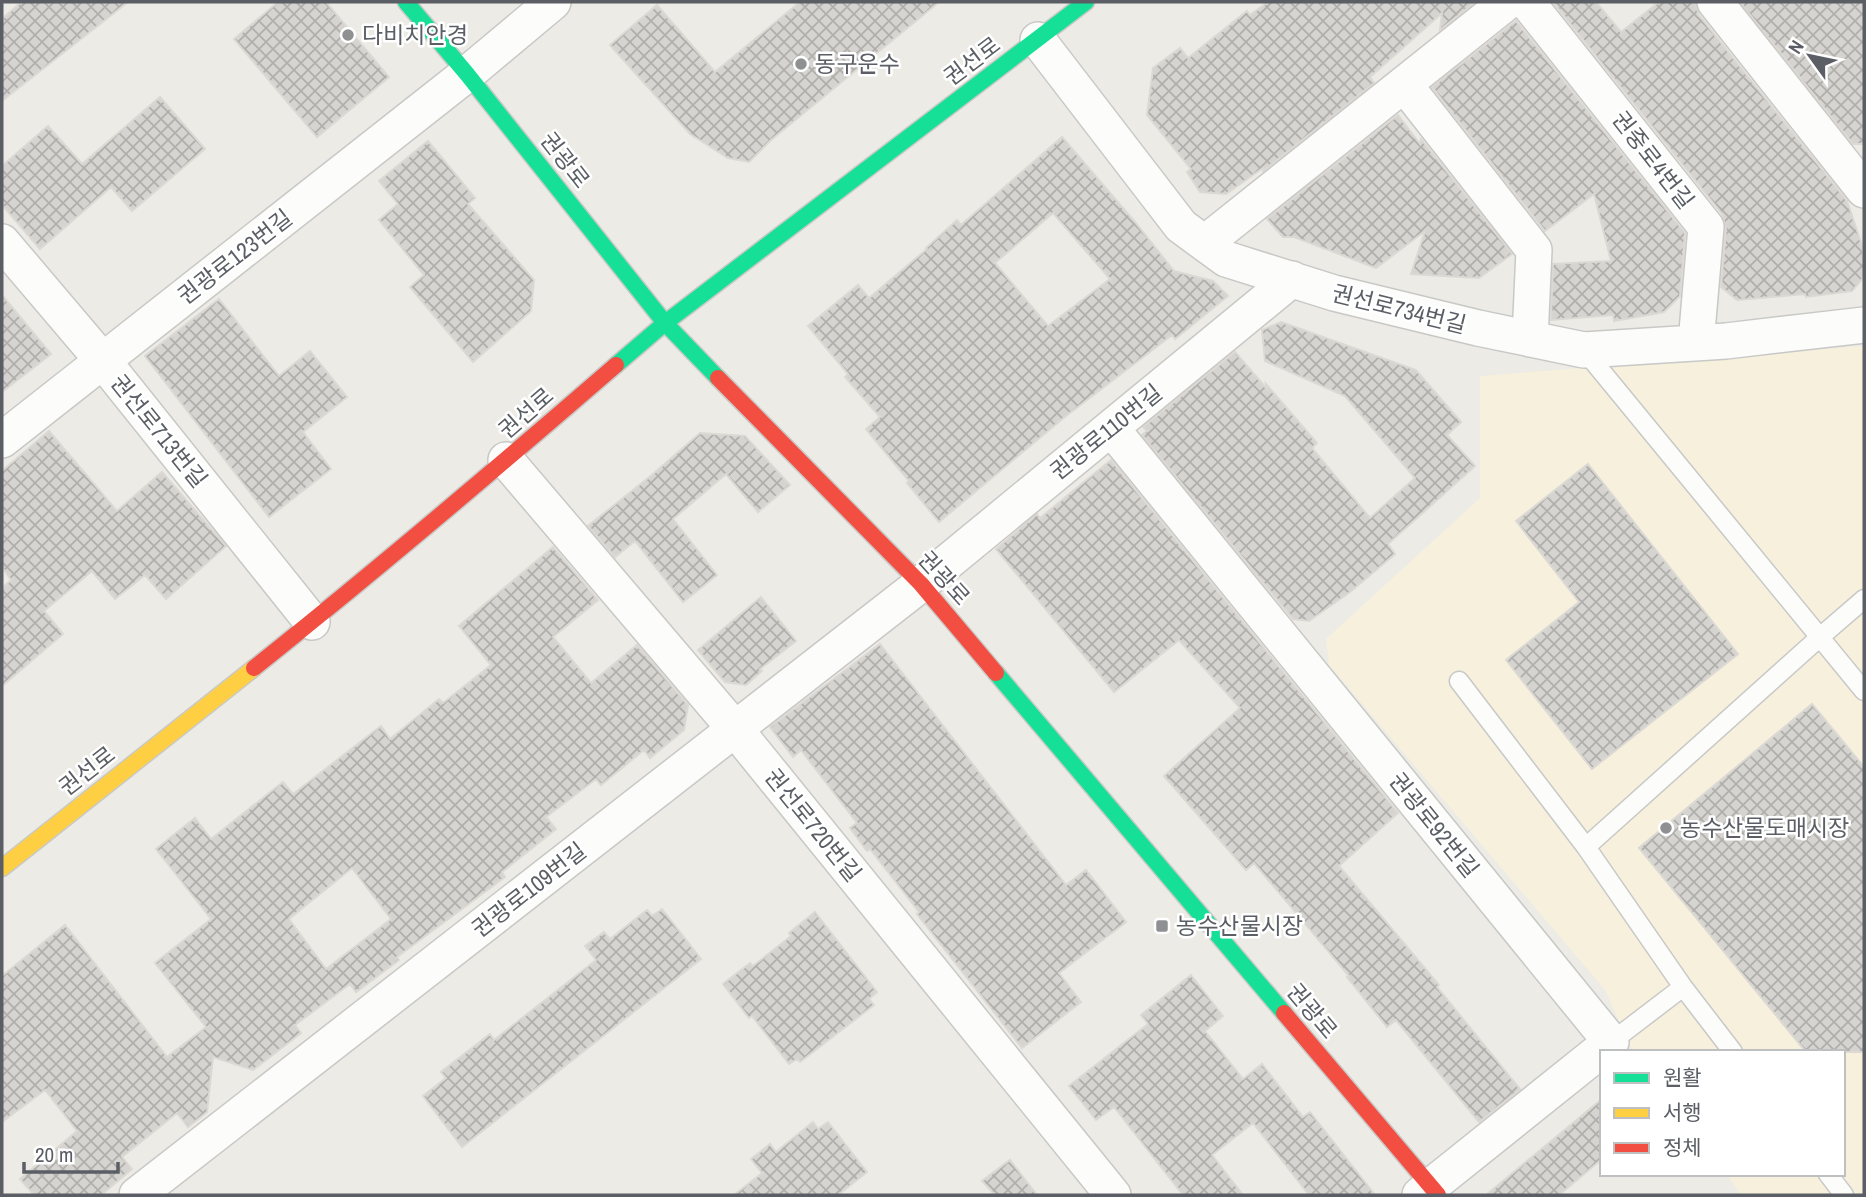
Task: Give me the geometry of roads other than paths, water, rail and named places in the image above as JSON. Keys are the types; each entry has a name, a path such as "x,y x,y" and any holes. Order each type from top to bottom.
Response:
{"street":[{"name":"권광로","path":"406,2 467,74 665,323 921,584 1430,1192"},
{"name":"권광로123번길","path":"2,440 467,74 554,2"},
{"name":"권선로","path":"2,868 312,622 665,323 1086,2"},
{"path":"1205,243 1507,2"},
{"name":"권중로4번길","path":"1527,2 1706,227 1696,343"},
{"path":"1715,2 1864,190"},
{"name":"권선로734번길","path":"1038,40 1181,226 1226,259 1334,293 1584,351 1696,343 1864,325"},
{"path":"1404,84 1534,250 1530,339"},
{"name":"권선로713번길","path":"2,242 103,361 312,622"},
{"name":"권광로110번길","path":"921,584 1292,279"},
{"name":"권광로92번길","path":"1111,428 1611,1042"},
{"name":"권선로720번길","path":"506,460 735,729 1113,1195"},
{"name":"권광로109번길","path":"137,1195 921,584"},
{"path":"1601,1050 1611,1042"},
{"path":"1430,1192 1600,1051"}],"lane":[{"path":"1584,351 1864,691"},
{"path":"1586,847 1864,599"},
{"path":"1459,681 1586,847 1683,987 1731,1050"},
{"path":"1611,1042 1683,987"},
{"path":"1830,1176 1844,1195"}],"place":[{"name":"다비치안경","path":"348,35"},
{"name":"동구운수","path":"801,64"},
{"name":"농수산물도매시장","path":"1666,828"},
{"name":"농수산물시장","path":"1162,926"}]}
